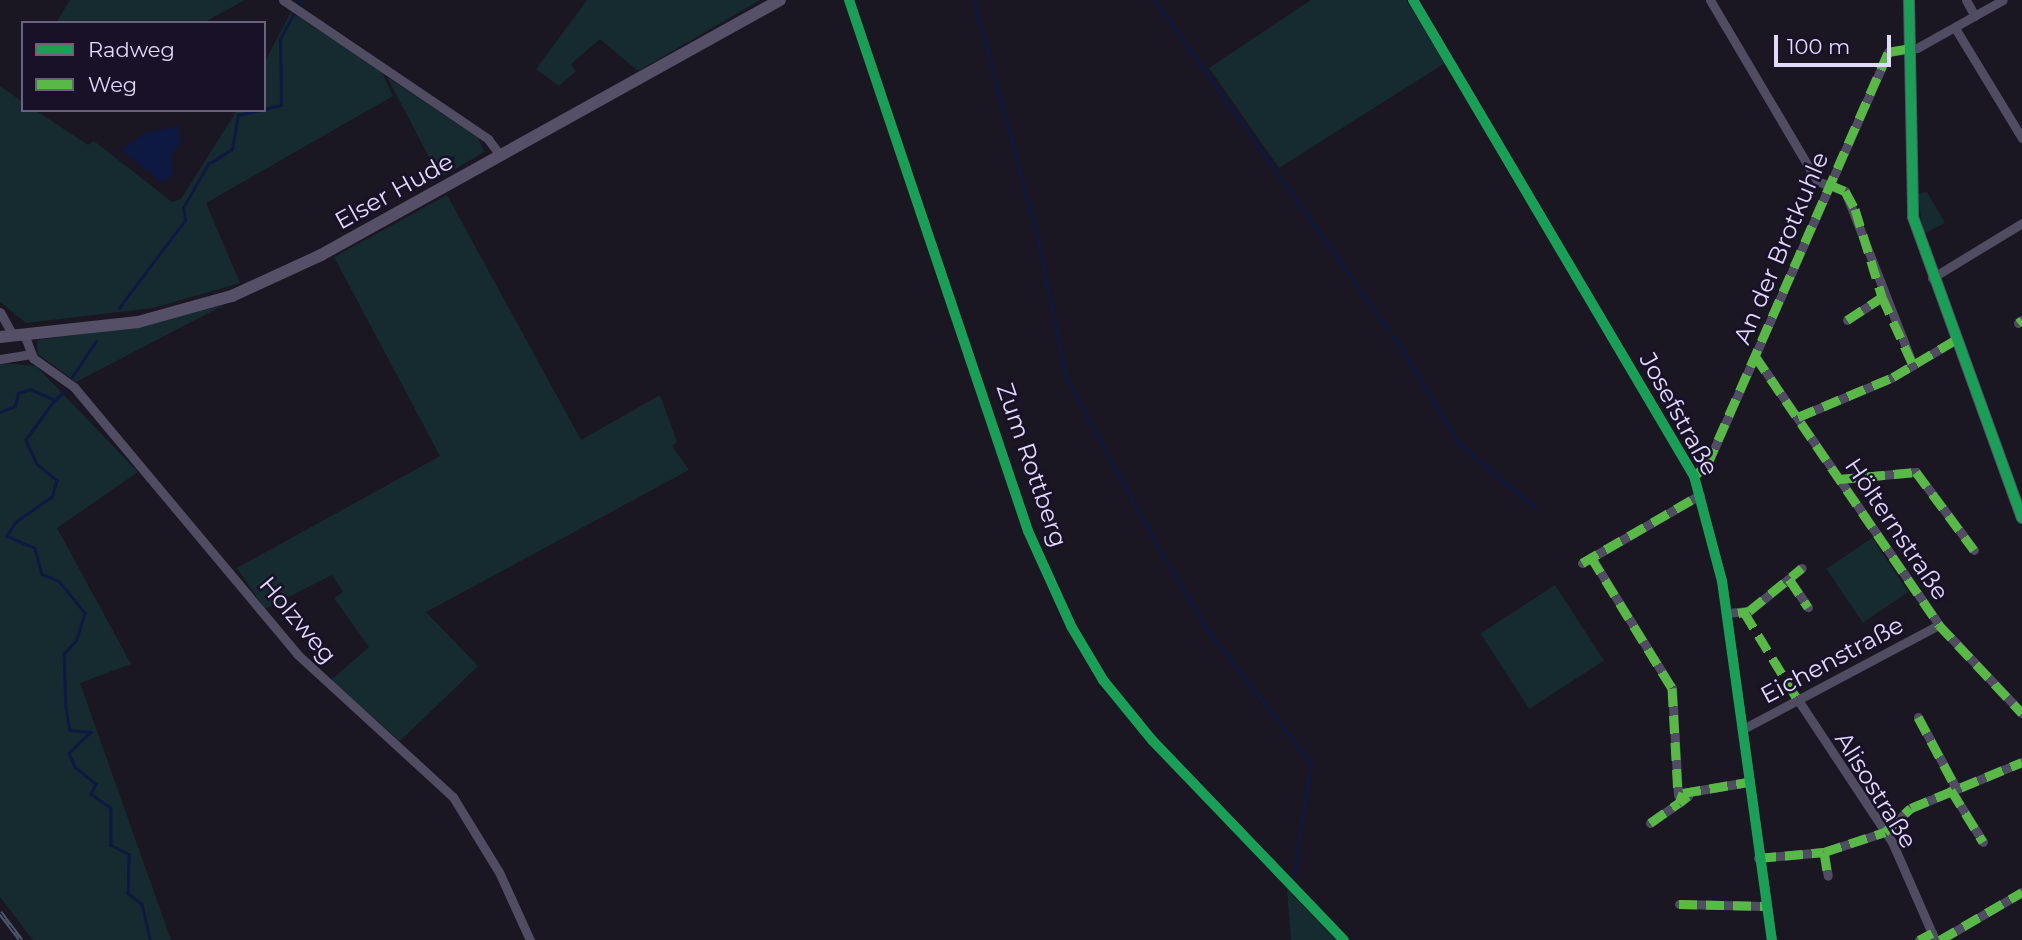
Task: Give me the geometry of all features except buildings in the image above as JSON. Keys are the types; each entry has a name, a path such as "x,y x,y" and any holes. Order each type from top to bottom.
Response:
{"street":[{"path":"283,0 488,139 501,156"},
{"name":"Elser Hude","path":"12,336 138,322 232,296 501,156 780,0"},
{"name":"Zum Rottberg","path":"849,0 1028,531 1071,625 1103,680 1153,740 1344,940"},
{"name":"Josefstraße","path":"1413,0 1693,476 1700,495 1727,614 1758,858 1772,940"},
{"path":"1710,0 1817,181 1845,191 1855,209 1882,297 1913,365"},
{"path":"1909,0 1910,190 1932,278 2022,518"},
{"path":"1966,0 1975,16"},
{"path":"1910,48 1955,28 2003,0"},
{"path":"1955,28 2022,138"},
{"name":"An der Brotkuhle","path":"1693,476 1707,465 1888,52 1910,48"},
{"path":"1932,278 2022,223"},
{"path":"1847,320 1882,297"},
{"path":"0,312 12,336 30,354"},
{"path":"1798,417 1913,365 1955,340"},
{"path":"0,359 30,354"},
{"name":"Holzweg","path":"30,354 74,387 297,654 453,797 499,872 530,940"},
{"name":"Hölternstraße","path":"1755,356 1940,625 2022,713"},
{"path":"1840,479 1916,472 1974,550"},
{"path":"1582,564 1700,495"},
{"path":"1591,557 1672,688 1681,798"},
{"path":"1727,614 1749,611 1802,568"},
{"path":"1789,579 1808,607"},
{"name":"Eichenstraße","path":"1743,729 1940,625"},
{"name":"Alisostraße","path":"1798,700 1885,832 1935,938"},
{"path":"1918,717 1983,842"},
{"path":"1758,858 1824,852 1885,832 1911,808 2022,762"},
{"path":"1650,822 1681,798 1748,782"},
{"path":"1824,852 1828,876"},
{"path":"1919,940 1935,938 2022,892"},
{"path":"1679,904 1765,906"}],"green space":[{"path":"70,0 245,0 207,21 57,21"},
{"path":"587,0 760,0 638,71 600,39 571,64 576,71 559,86 536,69"},
{"path":"1311,0 1406,0 1445,63 1279,168 1209,68"},
{"path":"291,12 381,71 393,96 206,203 240,283 153,308 26,323 0,302 0,86 21,101 21,112 38,112 88,145 94,141 172,202 181,199 236,112 266,112 266,59"},
{"path":"387,77 478,138 484,152 440,178"},
{"path":"1927,192 1945,223 1924,234 1917,194"},
{"path":"447,195 581,440 660,395 677,442 672,446 689,470 426,612 478,666 400,741 331,680 369,647 334,598 343,592 332,575 265,609 237,568 440,456 334,257"},
{"path":"224,305 76,382 38,354 37,340 137,327"},
{"path":"0,363 36,366 138,472 57,528 131,664 80,683 171,940 33,940 0,897"},
{"path":"1872,538 1908,592 1863,623 1826,569"},
{"path":"1555,585 1604,660 1529,709 1480,633"},
{"path":"1287,889 1306,909 1336,940 1291,940"}],"water":[{"path":"178,126 181,143 171,153 173,175 162,183 121,150 145,133"}],"waterway":[{"path":"297,6 301,0"},
{"path":"974,0 1036,229 1066,377 1167,563"},
{"path":"1155,0 1388,329"},
{"path":"266,109 281,105 280,39 294,13"},
{"path":"119,308 185,220 183,208 208,164 232,149 238,115 251,112"},
{"path":"1394,336 1459,443 1534,507"},
{"path":"72,377 96,341"},
{"path":"0,412 15,406 18,393 30,389 55,400 68,388"},
{"path":"55,400 26,440 37,464 57,480 52,497 16,522 7,536 35,548 42,574 59,581 85,613 77,640 64,654 66,708 70,730 91,732 69,753 75,767 96,784 91,794 111,808 111,845 129,854 128,893 142,904 150,940"},
{"path":"1170,567 1210,633 1311,763 1293,883"}],"railway":[{"path":"0,912 21,940"}],"marked path":[{"path":"1694,476 1707,465 1888,52 1910,48"},
{"path":"1829,184 1845,191 1855,209 1882,297 1913,365"},
{"path":"1847,320 1882,297"},
{"path":"2018,323 2022,320"},
{"path":"1798,417 1893,377 1955,340"},
{"path":"1755,356 1939,625 2022,713"},
{"path":"1840,479 1916,472 1974,550"},
{"path":"1582,563 1700,495"},
{"path":"1591,557 1672,688 1678,795"},
{"path":"1738,613 1749,611 1802,568"},
{"path":"1789,579 1808,607"},
{"path":"1744,612 1798,700"},
{"path":"1918,717 1956,788"},
{"path":"1758,858 1824,852 1885,832 1911,808 2022,762"},
{"path":"1688,796 1679,803 1683,793 1748,782"},
{"path":"1951,790 1983,842"},
{"path":"1650,823 1679,803"},
{"path":"1824,852 1828,876"},
{"path":"1940,940 2022,892"},
{"path":"1679,904 1765,906"},
{"path":"1919,940 1932,933"}],"cycle path":[{"path":"849,0 1028,531 1071,626 1103,680 1152,740 1344,940"},
{"path":"1413,0 1694,476 1722,581 1772,940"},
{"path":"1909,0 1913,217 2022,518"}]}
